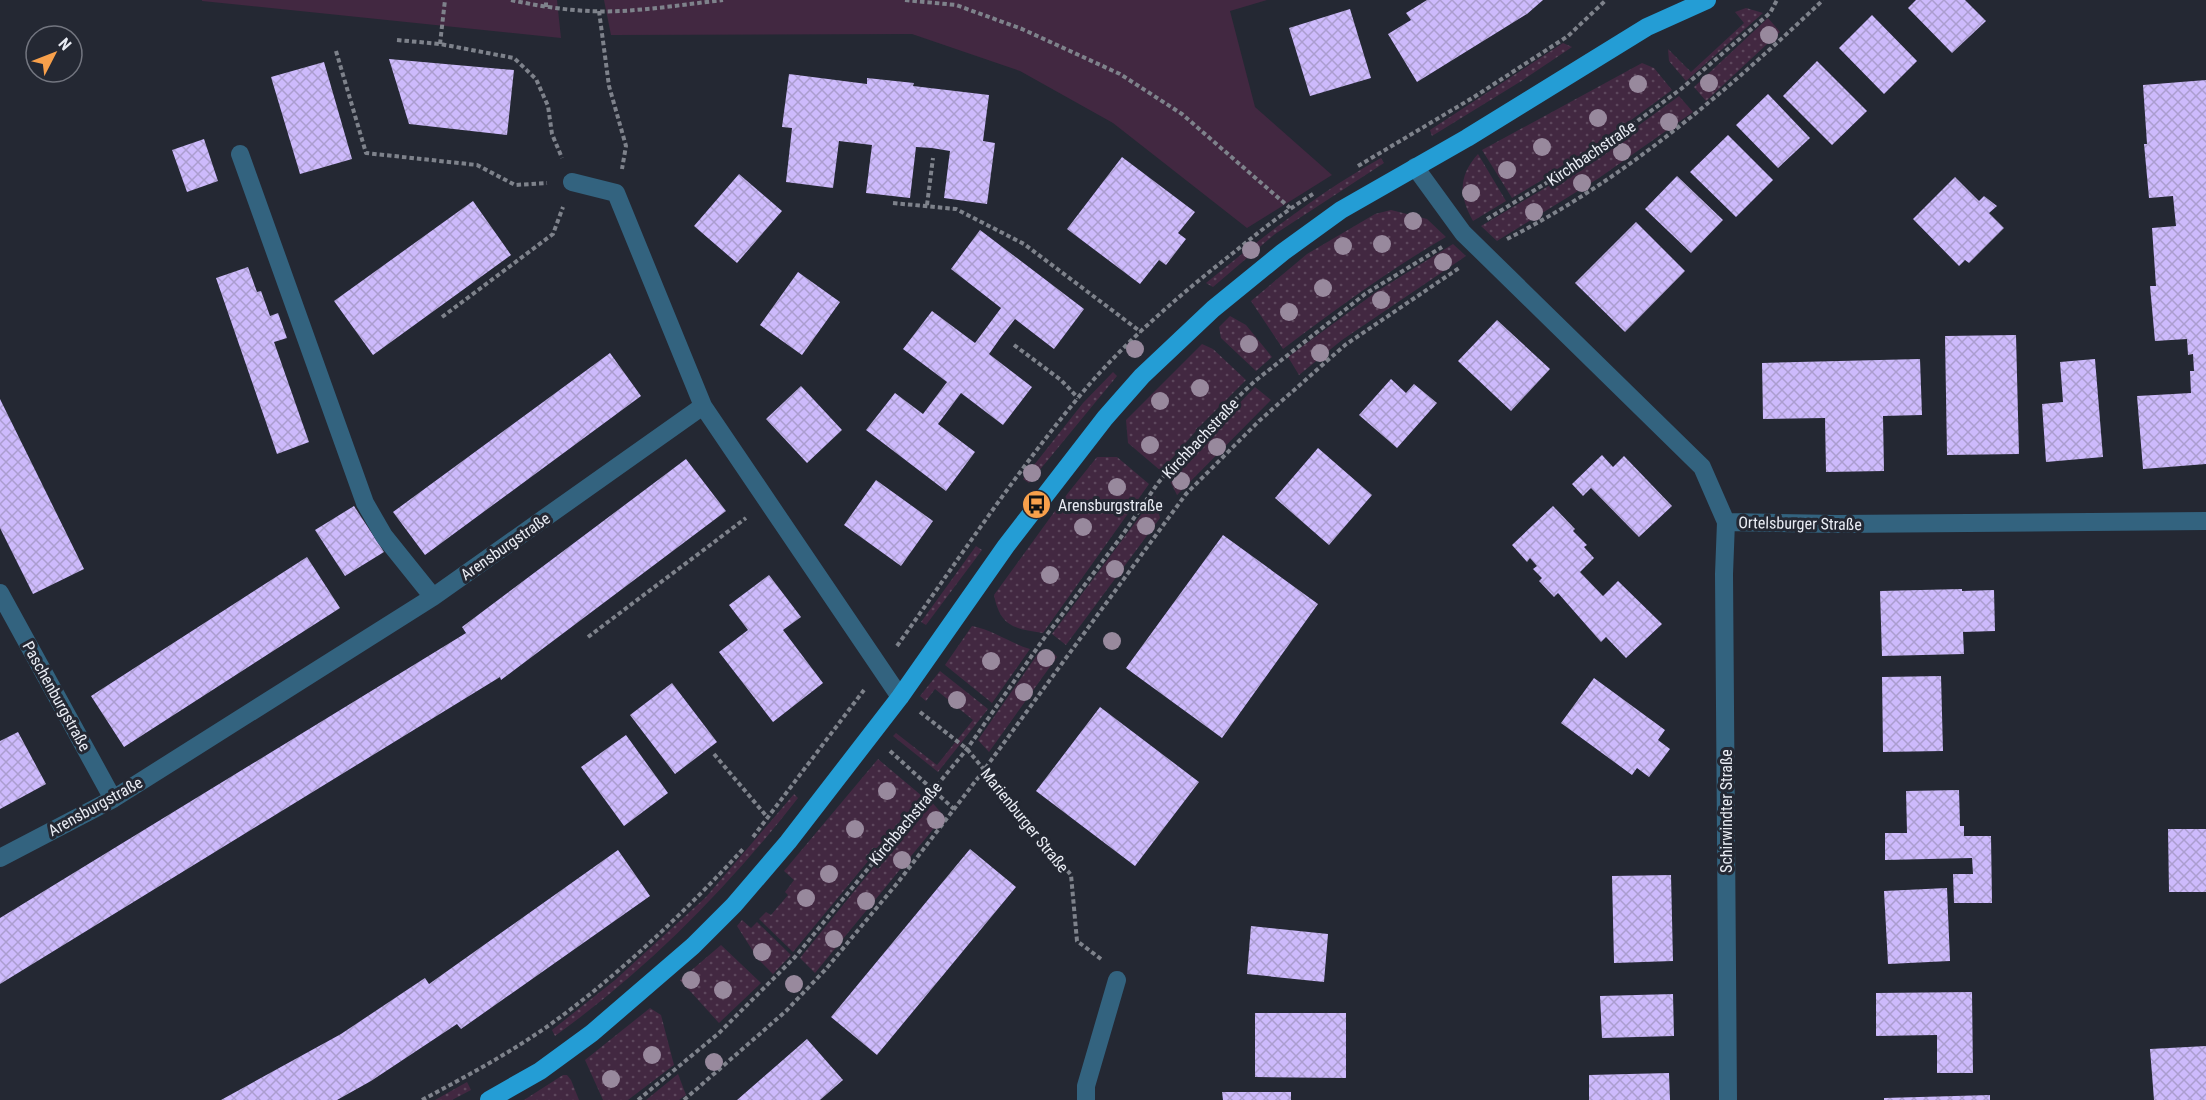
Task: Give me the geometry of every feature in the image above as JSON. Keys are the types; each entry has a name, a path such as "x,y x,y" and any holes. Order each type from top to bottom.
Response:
{"main road":[{"path":"1647,27 1676,0"},
{"path":"489,1100 540,1071 592,1033 693,946 760,876 900,697 1012,538 1105,418 1142,376 1213,309 1283,252 1341,210 1467,138 1647,27 1707,0"}],"street":[{"path":"240,154 365,503 384,536 432,597"},
{"name":"Ortelsburger Straße","path":"1415,167 1463,233 1702,467 1726,522 1836,524 2206,521"},
{"path":"572,182 616,193 703,406 900,697"},
{"name":"Arensburgstraße","path":"0,858 113,799 432,597 703,406"},
{"name":"Schirwindter Straße","path":"1726,522 1724,586 1728,1100"},
{"name":"Paschenburgstraße","path":"0,593 113,799"},
{"path":"1086,1100 1086,1086 1117,980"}],"path":[{"path":"440,44 445,0"},
{"path":"511,0 546,7 599,11 622,11 723,0"},
{"path":"546,0 546,7"},
{"path":"905,0 956,5 1022,29 1120,74 1182,114 1290,208"},
{"path":"1568,36 1606,0"},
{"name":"Kirchbachstraße","path":"638,1100 719,1033 795,957 967,749 1042,641 1121,537 1158,483 1202,431 1255,381 1365,294 1584,160 1671,96 1770,13 1777,0"},
{"name":"Kirchbachstraße","path":"684,1100 786,1011 825,970 984,770 1186,494 1259,421 1345,345 1482,252 1547,219 1603,183 1694,116 1823,0"},
{"path":"599,11 609,86 626,146 616,193"},
{"path":"397,40 440,44 514,58 536,79 548,105 552,134"},
{"path":"336,51 366,153 477,165 515,184 572,182 553,234 442,317"},
{"path":"927,205 933,158"},
{"path":"893,203 956,209 1024,244 1141,332"},
{"path":"1014,345 1061,380 1078,398"},
{"path":"588,637 768,502"},
{"name":"Marienburger Straße","path":"900,697 967,749 1071,875 1077,941 1111,966 1117,980"},
{"path":"847,713 954,809"},
{"path":"714,754 768,818"}],"shaded area":[{"path":"557,0 561,38 202,1"},
{"path":"604,0 1267,0 1230,11 1255,107 1332,175 1247,228 1113,123 1020,71 912,34 611,35"},
{"path":"1746,8 1763,13 1686,81 1669,61 1668,49 1691,72 1744,23 1735,12"},
{"path":"1768,18 1780,32 1706,101 1694,87"},
{"path":"1563,43 1572,47 1432,136 1430,130"},
{"path":"1642,63 1654,68 1672,90 1581,157 1512,198 1482,150"},
{"path":"1679,96 1693,112 1599,178 1497,241 1481,226 1587,163"},
{"path":"1478,154 1506,201 1473,221 1465,203 1463,186 1467,170"},
{"path":"1381,158 1384,163 1275,234 1213,287 1206,283 1312,201"},
{"path":"1391,210 1427,219 1446,237 1363,290 1283,349 1251,301 1307,254 1375,214"},
{"path":"1453,244 1466,256 1342,340 1299,375 1288,357 1376,292"},
{"path":"1230,316 1246,325 1272,357 1256,371 1221,338 1219,327"},
{"path":"1202,344 1213,349 1246,380 1202,424 1161,471 1128,443 1126,420"},
{"path":"1113,372 1117,376 1029,483 1023,479 1083,403"},
{"path":"1255,387 1271,400 1177,495 1168,477"},
{"path":"1097,457 1117,457 1149,484 1043,633 1016,627 1004,620 994,595"},
{"path":"1155,496 1160,518 1066,645 1052,634"},
{"path":"976,546 982,550 926,625 921,622"},
{"path":"972,626 987,630 1030,649 992,703 945,665"},
{"path":"1039,652 1053,653 1057,657 989,752 978,740"},
{"path":"940,671 988,709 938,772 893,736 896,733 937,765 973,720 935,689 926,701 920,696"},
{"path":"878,759 922,796 793,952 759,919 766,912 771,915 788,895 785,892 794,880 784,871"},
{"path":"794,794 798,798 744,864 685,926 622,983 555,1036 552,1030 615,980 706,897"},
{"path":"929,799 944,816 815,973 800,958"},
{"path":"742,920 751,928 757,922 791,955 773,974 758,959 737,926"},
{"path":"721,945 761,983 719,1023 680,980"},
{"path":"650,1008 661,1015 674,1065 628,1100 603,1100 585,1060"},
{"path":"678,1074 686,1095 679,1100 646,1100"},
{"path":"563,1075 567,1075 571,1080 579,1100 524,1100"},
{"path":"467,1082 471,1090 452,1100 435,1100"}],"building":[{"path":"1427,0 1543,0 1527,14 1417,82 1388,34 1411,20 1406,13"},
{"path":"1916,0 1965,0 1986,21 1952,53 1908,8"},
{"path":"1350,9 1371,78 1310,96 1289,28"},
{"path":"1872,15 1917,61 1884,94 1839,48"},
{"path":"389,59 514,70 507,135 409,124"},
{"path":"1817,61 1867,111 1832,145 1783,96"},
{"path":"324,62 352,159 300,174 271,77"},
{"path":"789,74 867,84 867,78 989,95 983,141 995,143 987,204 944,198 950,151 932,148 916,147 910,198 866,193 872,145 839,141 833,188 786,182 792,128 782,127"},
{"path":"2206,80 2206,464 2143,469 2137,396 2191,393 2190,371 2194,371 2193,354 2188,355 2187,339 2155,341 2150,286 2156,286 2152,228 2176,226 2173,196 2149,198 2144,144 2147,144 2143,85"},
{"path":"1768,94 1810,138 1778,168 1736,125"},
{"path":"1728,135 1773,180 1736,217 1690,172"},
{"path":"204,139 218,181 187,192 172,150"},
{"path":"1122,157 1195,212 1178,233 1186,239 1166,265 1159,260 1140,284 1067,229"},
{"path":"739,174 782,211 737,263 694,226"},
{"path":"1677,176 1723,220 1691,253 1645,209"},
{"path":"1955,177 1979,201 1984,196 1997,206 1989,213 2004,228 1969,263 1965,260 1959,266 1913,219"},
{"path":"473,201 511,255 373,355 334,301"},
{"path":"1636,222 1685,271 1625,332 1575,283"},
{"path":"980,230 1084,309 1054,349 1015,319 1001,337 989,354 1032,387 1003,425 961,393 938,424 975,452 946,491 866,430 895,393 923,414 947,382 903,349 932,311 975,343 1001,308 951,269"},
{"path":"248,267 257,292 261,291 270,316 278,313 287,338 274,342 309,442 277,454 216,278"},
{"path":"798,272 840,302 802,355 760,325"},
{"path":"1497,320 1550,369 1511,411 1458,361"},
{"path":"2016,335 2019,454 1947,455 1945,336"},
{"path":"610,353 641,396 425,555 393,512"},
{"path":"1920,359 1922,415 1883,416 1884,471 1826,472 1825,418 1763,419 1762,363"},
{"path":"2095,359 2103,457 2046,462 2042,404 2063,402 2060,362"},
{"path":"1391,379 1406,393 1414,384 1437,403 1397,448 1359,415"},
{"path":"801,386 842,430 807,463 766,419"},
{"path":"0,399 84,569 33,594 0,528"},
{"path":"1318,448 1372,495 1329,545 1275,498"},
{"path":"1602,455 1613,467 1624,456 1672,506 1639,537 1591,488 1583,496 1572,484"},
{"path":"686,459 726,511 501,680 500,677 0,984 0,918 466,633 462,627"},
{"path":"876,480 933,521 901,566 844,525"},
{"path":"354,506 384,552 345,576 315,530"},
{"path":"1553,506 1575,529 1573,531 1587,545 1584,547 1594,558 1580,572 1603,596 1618,581 1662,624 1626,658 1606,637 1601,642 1558,593 1554,597 1539,581 1542,578 1533,569 1537,566 1530,558 1527,562 1512,545"},
{"path":"1223,535 1318,604 1222,738 1126,668"},
{"path":"307,557 340,608 124,747 91,696"},
{"path":"769,575 801,617 783,630 823,683 773,722 719,652 748,630 729,605"},
{"path":"1962,589 1962,591 1994,590 1995,631 1963,632 1964,654 1882,656 1880,591"},
{"path":"1941,676 1943,751 1883,752 1882,677"},
{"path":"1594,678 1665,730 1658,740 1670,749 1649,777 1637,768 1632,775 1561,723"},
{"path":"672,683 717,742 675,774 630,715"},
{"path":"1100,707 1199,782 1135,866 1036,791"},
{"path":"18,732 46,784 0,809 0,741"},
{"path":"626,735 668,793 624,826 581,767"},
{"path":"1959,790 1960,826 1964,826 1964,836 1991,836 1992,903 1954,903 1953,874 1973,874 1972,858 1885,860 1885,833 1907,833 1906,791"},
{"path":"2168,829 2206,829 2206,892 2169,892"},
{"path":"970,849 1016,887 877,1055 831,1017"},
{"path":"618,850 650,896 461,1029 457,1024 371,1081 337,1100 221,1100 341,1034 425,978 429,984"},
{"path":"1671,875 1673,961 1614,963 1612,876"},
{"path":"1947,888 1950,961 1888,964 1884,891"},
{"path":"1251,926 1328,934 1324,982 1247,974"},
{"path":"1972,992 1973,1073 1937,1073 1937,1035 1876,1036 1876,993"},
{"path":"1673,994 1674,1036 1602,1038 1600,996"},
{"path":"1255,1013 1346,1013 1346,1078 1255,1077"},
{"path":"807,1039 843,1080 820,1100 737,1100"},
{"path":"2206,1046 2206,1100 2154,1100 2150,1049"},
{"path":"1669,1073 1670,1100 1589,1100 1589,1075"},
{"path":"1222,1092 1291,1092 1291,1100 1223,1100"},
{"path":"1990,1095 1990,1100 1884,1100 1884,1098"}],"place":[{"name":"Arensburgstraße","path":"1037,505"}]}
